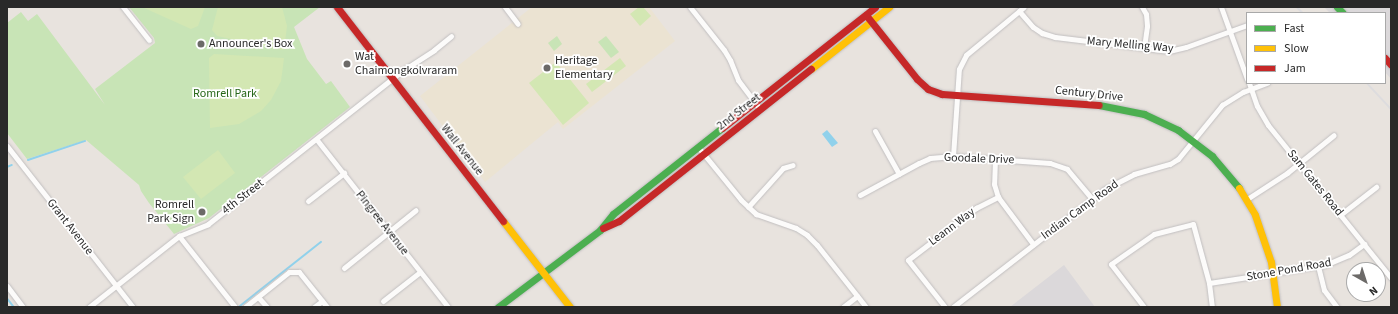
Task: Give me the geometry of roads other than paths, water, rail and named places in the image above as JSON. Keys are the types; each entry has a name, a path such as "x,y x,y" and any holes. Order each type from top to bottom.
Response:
{"main road":[{"name":"Wall Avenue","path":"337,7 570,307"},
{"name":"2nd Street","path":"600,230 613,214 875,7"},
{"name":"2nd Street","path":"498,307 600,230 618,221 889,7"},
{"name":"Century Drive","path":"866,15 917,79 928,89 935,92 957,96 1076,102 1112,106 1144,114 1163,122 1193,141 1212,156 1227,172 1247,199 1264,239 1272,273 1277,307"}],"street":[{"path":"123,7 148,40"},
{"path":"505,7 518,24"},
{"path":"690,7 724,50 730,60 738,80 760,108"},
{"path":"952,156 959,69 966,55 1024,7"},
{"path":"1142,7 1146,14 1147,26 1144,48"},
{"path":"1220,7 1246,75"},
{"name":"Mary Melling Way","path":"1019,11 1033,27 1042,33 1055,37 1169,51 1177,50 1246,25"},
{"name":"4th Street","path":"89,307 179,236 208,224 317,140 393,78 451,36"},
{"name":"Sam Gates Road","path":"1249,84 1262,116 1391,278"},
{"name":"Indian Camp Road","path":"953,307 1092,198 1120,180 1134,174 1170,164 1184,153 1222,105 1232,98 1264,84"},
{"path":"874,131 899,174"},
{"path":"1247,199 1276,181 1334,135"},
{"name":"Pingree Avenue","path":"317,140 448,307"},
{"name":"Grant Avenue","path":"7,146 133,307"},
{"path":"698,147 748,207 756,214 796,228 807,235 817,245 866,307"},
{"name":"Goodale Drive","path":"860,195 930,158 952,156 1040,161 1059,166 1074,176 1092,198"},
{"path":"995,159 994,178 998,196 1033,244"},
{"path":"748,207 784,168 793,165"},
{"path":"308,201 344,173"},
{"path":"1340,215 1376,187"},
{"name":"Leann Way","path":"945,307 908,260 976,208 998,196"},
{"path":"344,268 416,210"},
{"path":"1144,307 1111,264 1154,234 1193,224 1209,283 1212,307"},
{"path":"179,236 235,307"},
{"name":"Stone Pond Road","path":"1209,283 1318,266 1337,261 1364,244"},
{"path":"1318,266 1324,290 1337,307"},
{"path":"245,307 289,272 299,272 327,307"},
{"path":"383,301 420,272"},
{"path":"7,286 23,307"},
{"path":"843,307 857,296"},
{"path":"258,297 267,307"},
{"path":"314,307 322,301"}],"water":[{"path":"827,130 838,143 832,147 822,134"}],"waterway":[{"path":"28,160 85,141"},
{"path":"7,167 12,165"},
{"path":"240,306 321,242"},
{"path":"7,298 14,307"}],"railway":[{"path":"1297,7 1302,12"},
{"path":"1368,84 1391,109"}],"place":[{"name":"Announcer's Box","path":"201,44"},
{"name":"Wat Chaimongkolvraram","path":"347,64"},
{"name":"Heritage Elementary","path":"547,68"},
{"name":"Romrell Park Sign","path":"202,212"}],"park label":[{"name":"Romrell Park","path":"225,94"}]}
